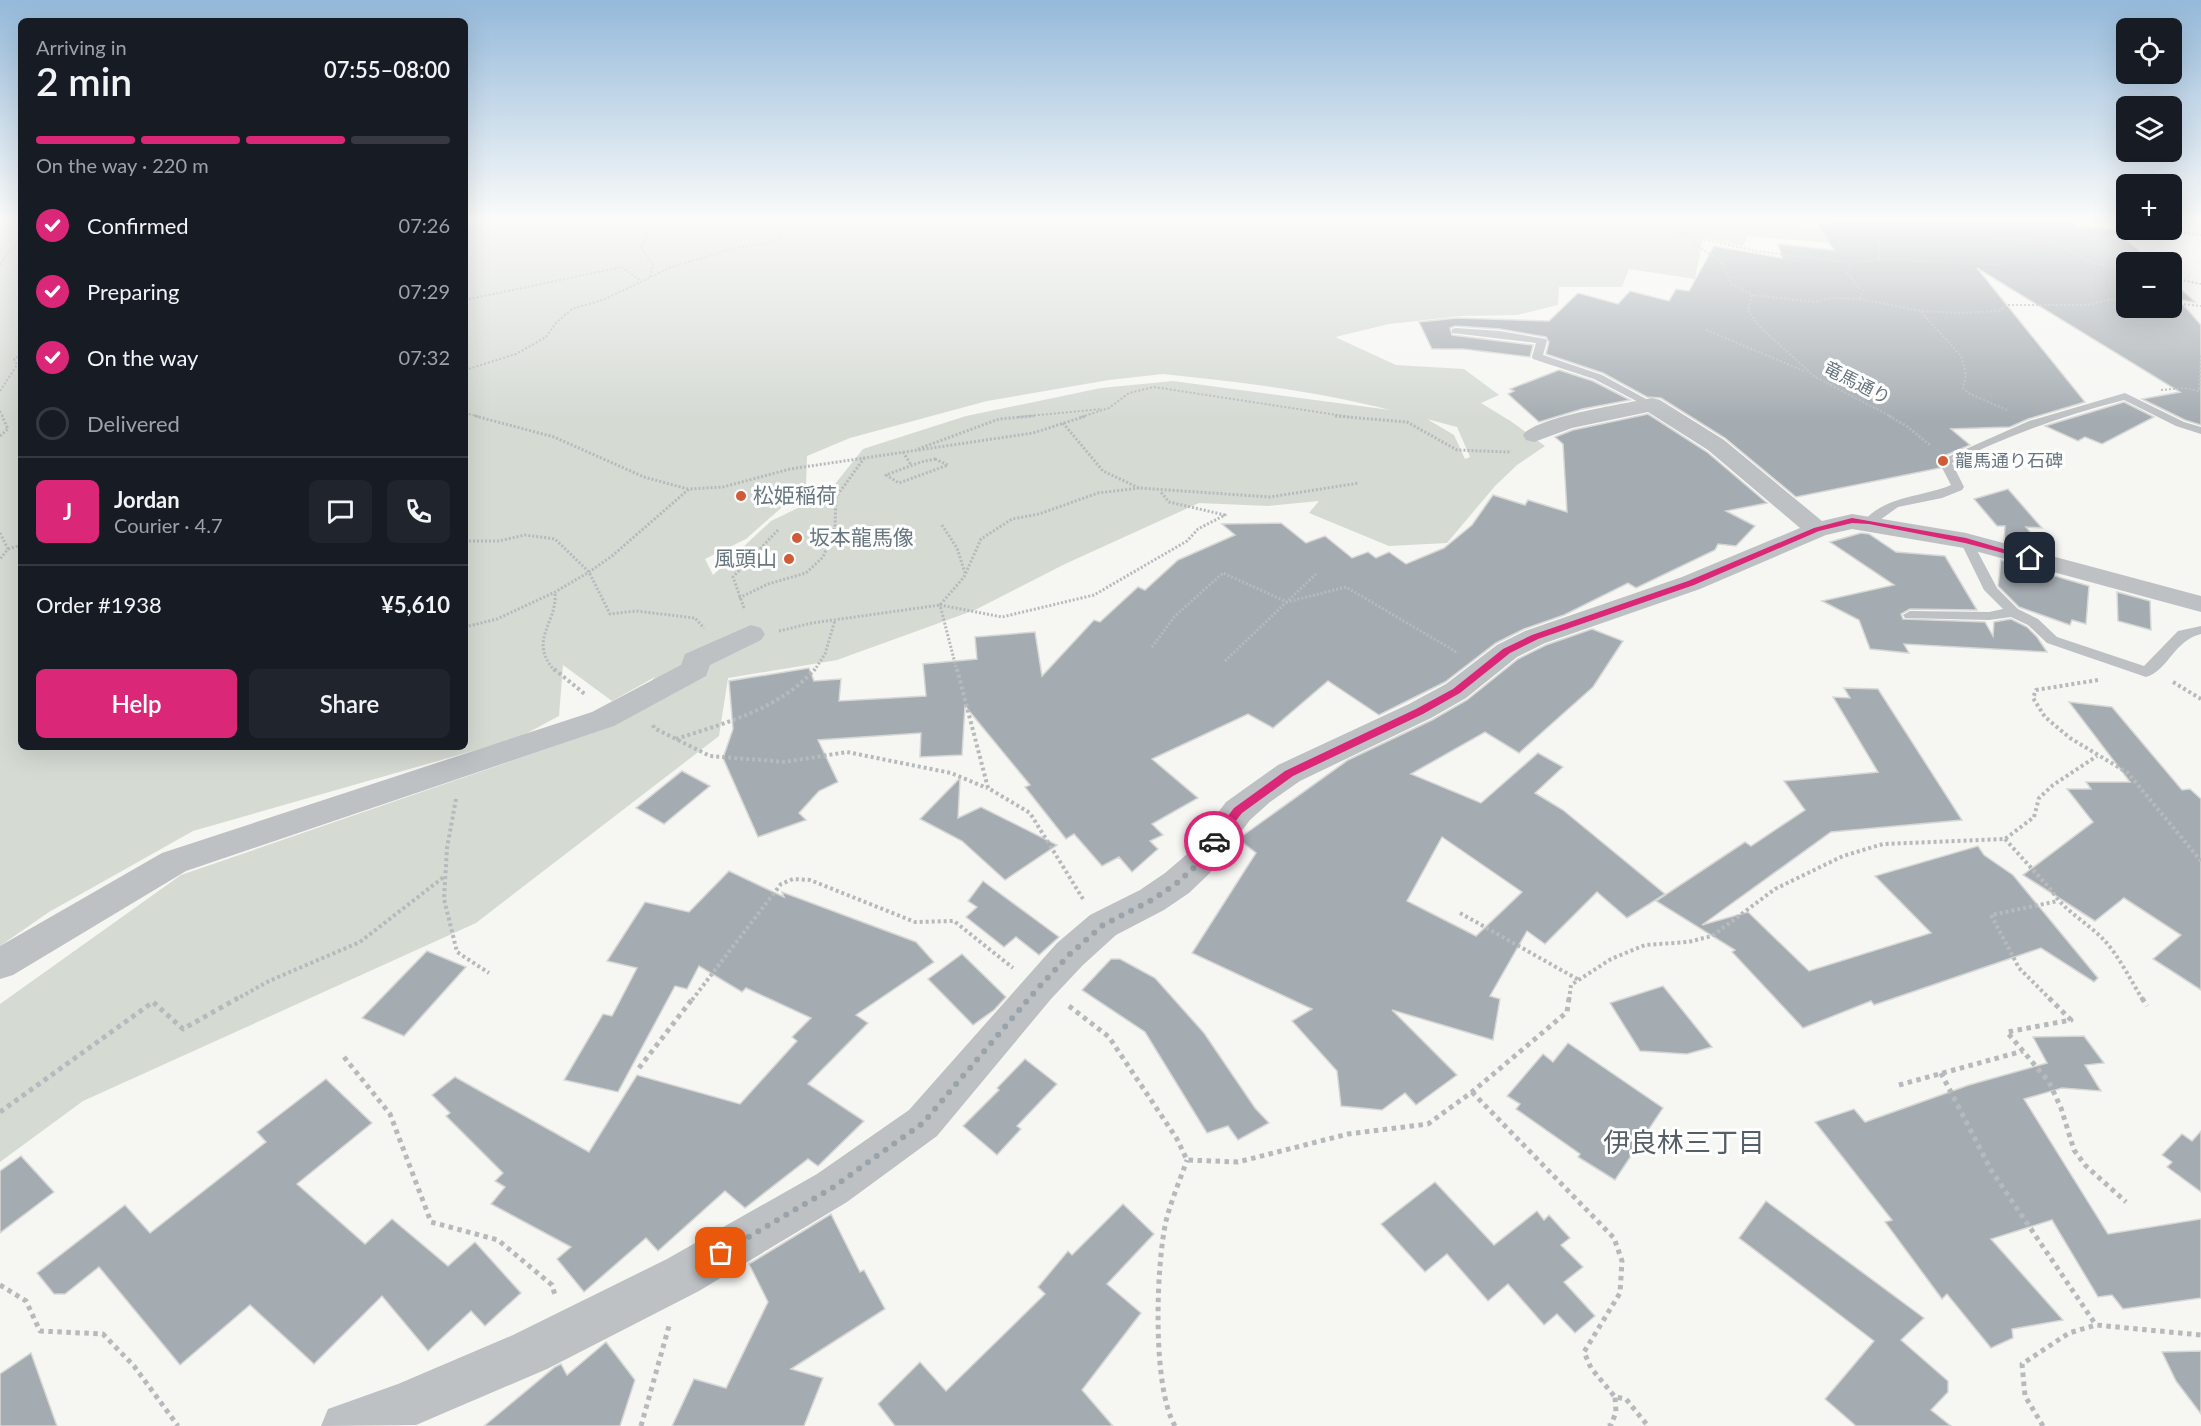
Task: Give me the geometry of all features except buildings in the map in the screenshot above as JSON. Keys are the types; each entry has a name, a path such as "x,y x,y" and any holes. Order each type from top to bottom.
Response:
{"street":[{"path":"1534,435 1566,423 1652,405 1716,445 1817,530"},
{"path":"345,1426 399,1408 530,1352 683,1275 832,1188 923,1123 1038,988 1070,954 1103,925 1152,900 1177,883 1198,864 1238,811 1281,779 1456,691 1507,651 1535,637 1691,583 1817,530 1852,521 1869,522 1966,541 2201,604"},
{"path":"0,964 174,862 603,719 640,697 696,669 695,661 751,634"}],"lane":[{"path":"1456,332 1500,334 1542,342 1537,357 1598,377 1652,405"},
{"path":"1869,522 1894,504 1938,495 1958,487 1945,462 1985,442 2093,404 2125,396 2180,424 2201,431"},
{"path":"1966,541 1990,590 2013,612 2033,622 2052,640 2149,670 2183,634 2201,630"},
{"path":"1910,615 1989,616 2013,612"}],"path":[{"path":"468,299 524,288"},
{"path":"468,369 516,354 546,337 556,323 572,309 603,300 630,288"},
{"path":"1739,288 1752,295 1815,302 1831,298 1860,299 1921,311 1960,313 1999,311 2006,305 2088,305 2116,299"},
{"path":"1859,288 1863,290 1860,299"},
{"name":"竜馬通り","path":"1752,295 1748,310 1755,325 1783,347 1807,372 1827,385 1892,416 1920,435 1945,462"},
{"path":"2182,304 2201,306"},
{"path":"1921,311 1961,357 1966,374 1963,388 1968,393 2038,424"},
{"path":"1706,330 1807,372"},
{"path":"2125,396 2170,388 2199,391 2201,356"},
{"path":"0,391 2,384 18,366"},
{"path":"468,414 554,437 644,477 689,489 723,487 790,469 1033,433 1109,408 1129,393 1154,387 1337,416 1407,422 1457,450 1508,452 1534,435"},
{"path":"911,452 999,420 1109,408"},
{"path":"0,411 8,429 0,436"},
{"path":"1063,423 1103,471 1139,488"},
{"path":"903,452 911,465"},
{"path":"739,598 768,584 806,573 823,557 835,528 836,497 866,457"},
{"path":"932,458 940,459 948,465 899,483 886,475 911,465 932,458"},
{"path":"940,605 965,574 981,539 1012,519 1039,514 1098,493 1139,488 1270,497 1359,483"},
{"path":"468,626 497,619 555,592 589,572 612,556 689,489"},
{"path":"778,530 733,576 739,598 749,617 751,634 767,634 812,623 940,605 1002,617 1094,595 1187,541 1198,529 1225,515 1169,502 1160,491"},
{"path":"942,525 957,544 963,557 965,574"},
{"path":"0,533 8,549"},
{"path":"468,541 499,541 525,535 555,539 589,572 610,614 636,611 695,618"},
{"path":"0,559 8,549 18,546"},
{"path":"1152,647 1175,616 1223,573 1287,603 1346,587 1483,668"},
{"path":"1225,662 1316,573"},
{"path":"555,592 557,602 541,639 544,656 556,672 610,714"},
{"path":"940,605 988,788"},
{"path":"675,739 742,716 798,688 822,662 835,620"},
{"path":"2201,699 2149,670 2036,690 2033,698 2045,717 2097,756 2128,773 2201,861"},
{"path":"640,697 654,728 710,756 785,762 847,752 951,773 988,788 1030,813 1089,908 1103,925"},
{"path":"1187,1160 1238,1162 1348,1134 1428,1124 1472,1092 1568,1012 1571,985 1611,959 1645,945 1688,942 1712,936 1775,889 1843,856 1883,844 1977,838 2005,839 2034,817 2039,798 2046,791 2097,756"},
{"path":"462,766 447,848 444,899 457,952 489,973"},
{"path":"2005,839 2052,891 2058,901 2082,919 2106,942 2147,1006"},
{"path":"0,1112 153,1002 183,1029 269,981 360,942 445,876"},
{"path":"639,1068 781,884 793,879 810,880 915,922 954,921 1038,988 1077,1010 1109,1037 1177,1139 1187,1160 1166,1221 1159,1281 1159,1370 1172,1424"},
{"path":"2058,901 1991,915 2019,968 2071,1020 2007,1032 2049,1082 2061,1108 2074,1150 2085,1165 2126,1202"},
{"path":"1460,913 1578,980"},
{"path":"1899,1085 2023,1051"},
{"path":"344,1057 390,1114 431,1222 498,1240 552,1285 567,1333"},
{"path":"1941,1073 1992,1170 2096,1325"},
{"path":"1472,1092 1614,1238 1622,1261 1620,1293 1584,1352 1590,1368 1615,1397 1616,1412 1611,1425 1608,1426"},
{"path":"641,1426 683,1275"},
{"path":"0,1285 26,1301 40,1331 103,1334 134,1366 178,1426"},
{"path":"2043,1426 2025,1396 2022,1364 2069,1333 2096,1325 2201,1335"},
{"path":"1615,1397 1626,1399 1648,1426"}],"shaded area":[{"path":"0,288 18,288 18,750 468,750 468,288 1559,288 1558,305 1517,315 1461,316 1389,324 1335,337 1396,365 1464,369 1499,395 1481,403 1545,446 1517,465 1495,486 1447,543 1389,546 1309,513 1319,501 1268,506 1199,503 1065,564 975,610 837,660 728,678 719,736 476,923 83,1101 0,1162 0,1004 181,875 613,726 655,677 612,701 563,665 559,716 518,738 193,831 49,912 0,946","holes":["1163,374 1334,397 1390,410 1173,381 1101,388 966,416 863,449 827,494 771,521 713,575 705,559 746,539 806,486 807,456 850,438 987,401 1109,380","1427,419 1457,427 1470,457 1465,459 1454,435"]}],"way so far":[{"path":"721,1253 832,1188 923,1123 1038,988 1070,954 1103,925 1152,900 1177,883 1198,864 1214,841"}],"place":[{"name":"龍馬通り石碑","path":"1943,461"},
{"name":"松姫稲荷","path":"741,496"},
{"name":"坂本龍馬像","path":"797,538"},
{"name":"風頭山","path":"789,559"}],"district":[{"name":"伊良林三丁目","path":"1684,1143"}],"route":[{"path":"1214,841 1238,811 1289,774 1420,711 1456,691 1507,651 1535,637 1691,583 1817,530 1852,521 1869,522 1966,541 2030,558"}]}
